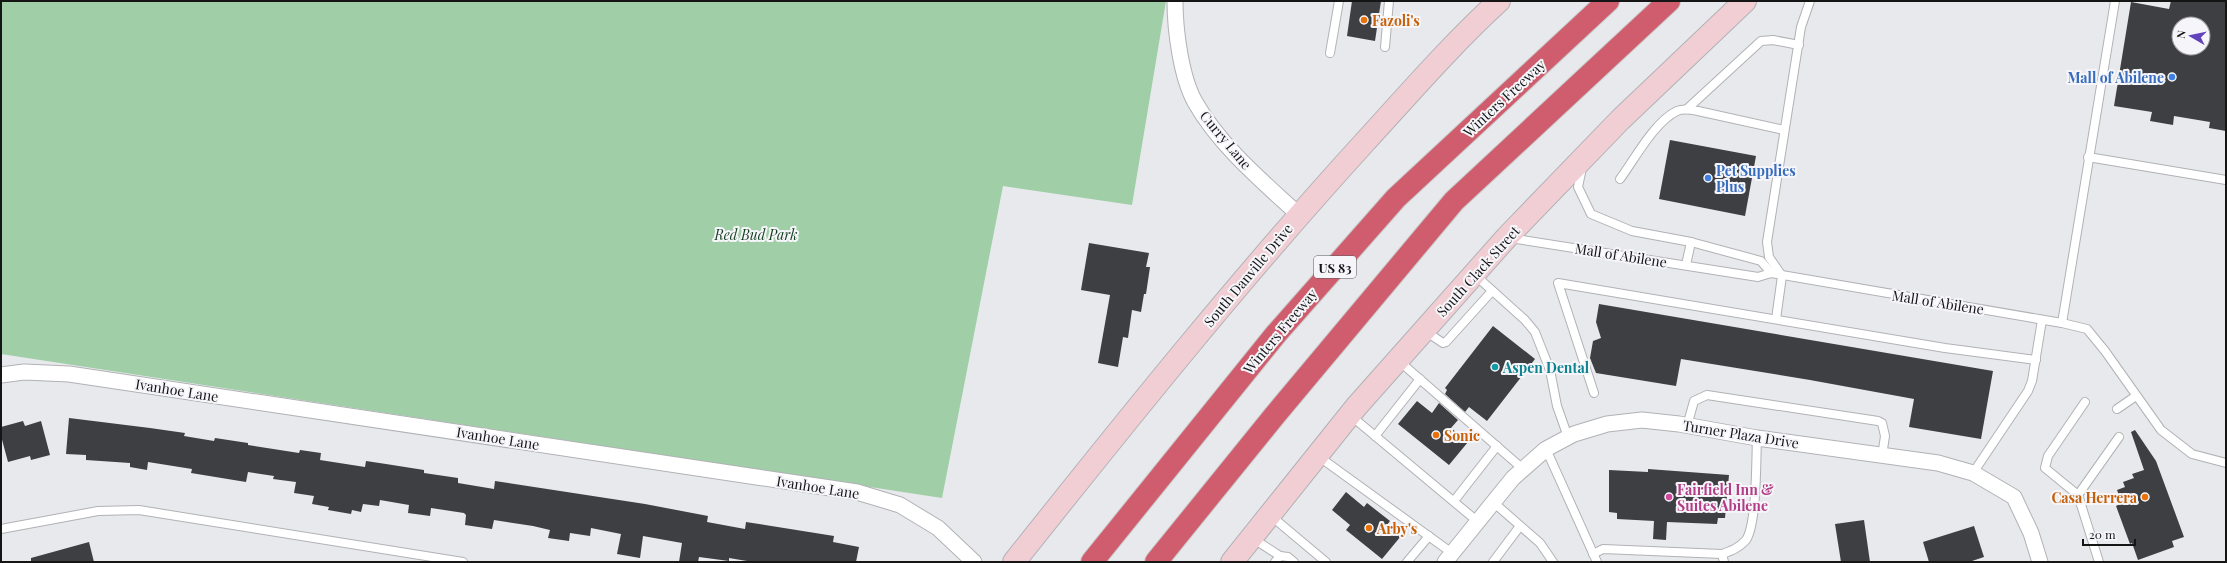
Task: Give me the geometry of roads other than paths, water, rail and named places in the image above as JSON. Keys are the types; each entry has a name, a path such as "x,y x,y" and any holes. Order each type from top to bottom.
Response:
{"highway":[{"name":"Winters Freeway","path":"1092,562 1276,334 1396,198 1608,1"},
{"path":"1156,562 1275,415 1454,201 1668,1"}],"main road":[{"name":"South Danville Drive","path":"1014,562 1164,374 1299,215 1458,38 1499,1"},
{"name":"South Clack Street","path":"1232,562 1350,415 1507,237 1620,120 1746,1"}],"street":[{"name":"Curry Lane","path":"1175,1 1180,59 1194,101 1214,130 1263,182 1299,215"},
{"name":"Ivanhoe Lane","path":"1,375 24,372 69,374 857,492 900,505 938,528 974,562"},
{"name":"Turner Plaza Drive","path":"1448,557 1493,502 1523,469 1546,449 1568,437 1614,423 1642,420 1757,438 1938,463 1973,473 2014,497 2031,534 2040,562"}],"lane":[{"path":"1330,53 1339,1"},
{"path":"1385,47 1390,1"},
{"path":"1776,319 1782,276 1769,257 1766,242 1801,27 1810,1"},
{"path":"2062,323 2088,157 2115,1"},
{"path":"1687,109 1761,41 1773,40 1799,45"},
{"path":"1620,179 1649,138 1666,119 1677,111 1687,109 1784,130"},
{"path":"2088,157 2226,180"},
{"path":"1583,158 1578,187 1591,214 1632,230 1691,242 1761,261 1771,273"},
{"name":"Mall of Abilene","path":"1507,237 1758,277 1771,273 2062,323 2086,329 2106,352 2161,430 2192,454 2226,464"},
{"path":"1686,266 1691,242"},
{"path":"1474,274 1525,320 1534,332 1550,370 1557,406 1568,437"},
{"path":"1594,393 1558,283 1945,348 2036,360"},
{"path":"1424,330 1442,343 1446,342 1492,291"},
{"path":"1973,473 2028,391 2032,381 2042,320"},
{"path":"1398,360 1523,469"},
{"path":"1374,436 1420,379"},
{"path":"1687,426 1694,401 1707,395 1878,421 1882,423 1885,436 1882,456"},
{"path":"2116,409 2136,396"},
{"path":"2085,402 2048,456 2045,466 2046,471 2078,495 2099,562"},
{"path":"1350,415 1477,521"},
{"path":"2078,495 2119,437"},
{"path":"1593,554 1603,549 1723,558 1736,549 1746,539 1752,525 1757,438"},
{"path":"1454,501 1497,446"},
{"path":"1546,449 1597,562"},
{"path":"1318,456 1429,536 1448,557"},
{"path":"1493,502 1540,543 1554,562"},
{"path":"1,529 98,510 139,510 463,562"},
{"path":"1270,515 1326,562"},
{"path":"1493,562 1520,526"},
{"path":"1407,562 1429,536"},
{"path":"1252,538 1277,559 1288,557 1294,562"}],"place":[{"name":"Fazoli's","path":"1364,20"},
{"name":"Mall of Abilene","path":"2172,77"},
{"name":"Pet Supplies Plus","path":"1708,178"},
{"name":"Aspen Dental","path":"1495,367"},
{"name":"Sonic","path":"1436,435"},
{"name":"Fairfield Inn & Suites Abilene","path":"1669,497"},
{"name":"Casa Herrera","path":"2145,497"},
{"name":"Arby's","path":"1369,528"}],"park label":[{"name":"Red Bud Park","path":"756,234"}]}
